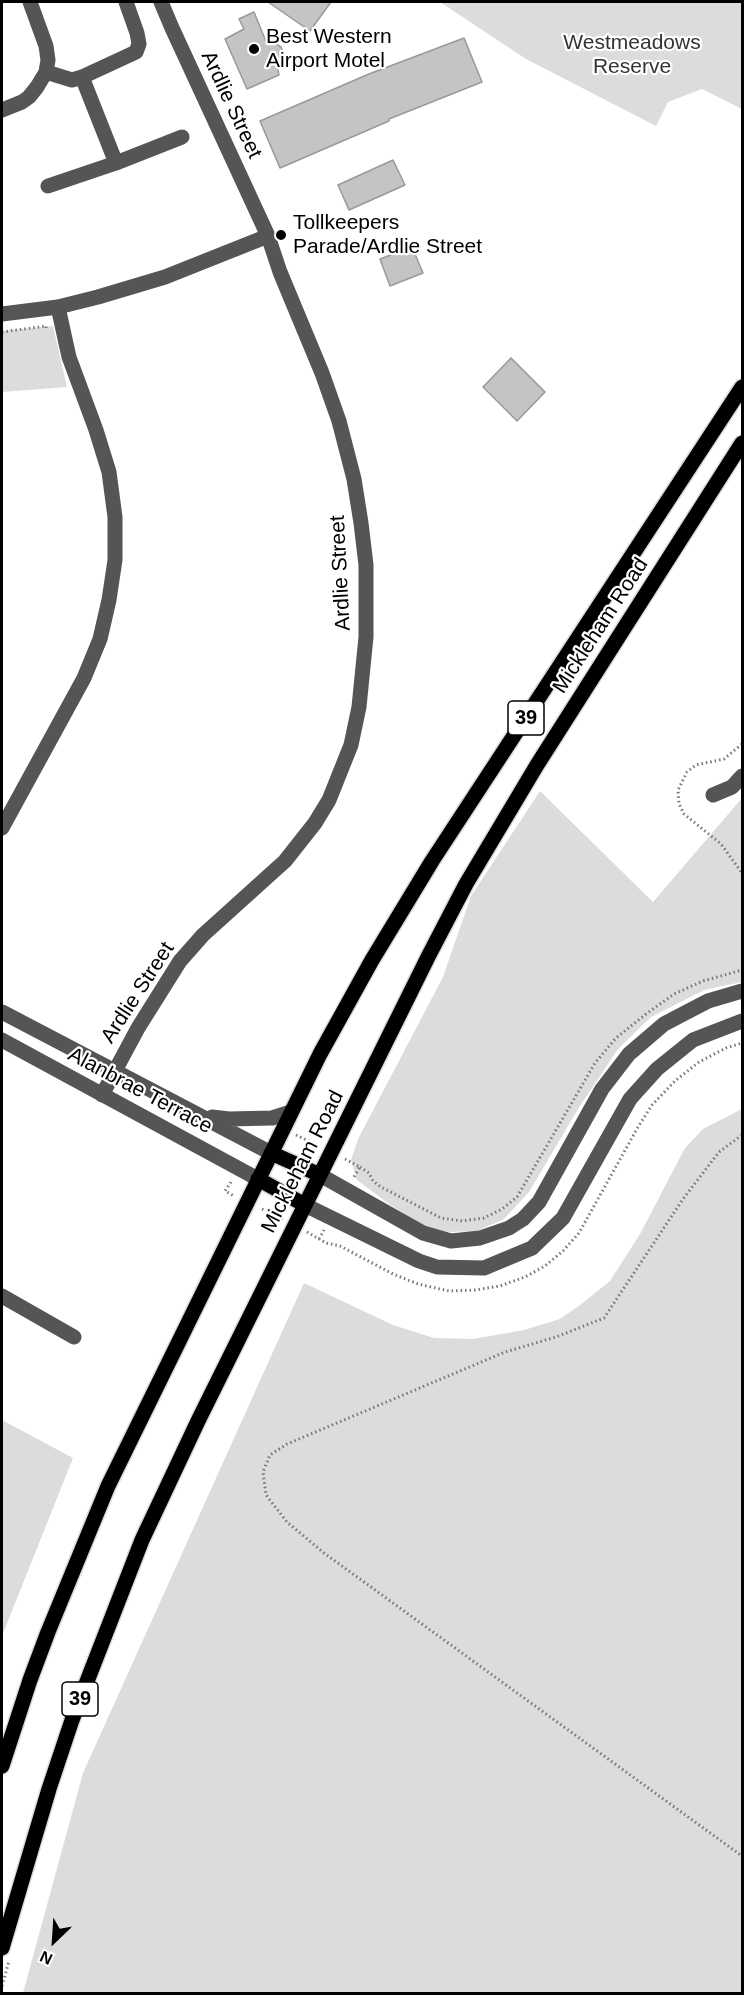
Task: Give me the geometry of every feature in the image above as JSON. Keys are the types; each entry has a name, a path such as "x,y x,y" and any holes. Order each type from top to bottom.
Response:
{"main road":[{"name":"Mickleham Road","path":"2,1766 33,1670 108,1486 320,1054 366,971 432,861 742,387"},
{"name":"Mickleham Road","path":"2,1948 72,1720 142,1540 180,1458 466,884 543,755 737,458 742,443"},
{"path":"271,1153 320,1175"},
{"path":"258,1179 305,1205"}],"street":[{"path":"2,110 29,97 46,72 48,60 46,46 30,2"},
{"path":"46,72 72,80 136,52 139,44 137,33 126,2"},
{"name":"Ardlie Street","path":"102,1095 158,994 180,961 203,935 285,861 315,823 329,800 351,746 359,707 366,637 367,593 361,523 354,479 339,421 268,236 161,2"},
{"path":"82,77 116,163"},
{"path":"48,186 182,137"},
{"path":"2,314 58,307 165,277 268,236"},
{"path":"2,828 84,678 100,639 115,560 115,517 109,472 69,357 58,307"},
{"path":"713,795 732,787 742,776"},
{"path":"320,1175 423,1233 451,1241 480,1238 509,1228 523,1219 539,1202 602,1089 629,1054 664,1024 708,1001 742,991"},
{"name":"Alanbrae Terrace","path":"2,1012 271,1153"},
{"path":"305,1205 419,1261 437,1267 484,1268 531,1248 563,1218 630,1099 657,1069 693,1040 742,1021"},
{"name":"Alanbrae Terrace","path":"2,1040 258,1179"},
{"path":"203,1116 229,1119 272,1118 291,1112"},
{"path":"2,1296 74,1337"}],"path":[{"path":"2,332 46,326 48,337"},
{"path":"360,1167 369,1173 373,1181 381,1188 441,1218 462,1221 484,1218 502,1209 518,1197 595,1063 616,1038 674,994 703,981 742,970"},
{"path":"742,1135 719,1152 683,1199 604,1318 556,1337 505,1352 287,1444 270,1455 263,1472 266,1495 287,1522 324,1553 742,1856"}],"green space":[{"name":"Westmeadows Reserve","path":"440,2 742,2 742,109 702,89 668,102 656,126 526,59"},
{"path":"53,326 67,387 2,392 2,331"},
{"path":"540,791 653,902 742,798 742,982 704,990 651,1017 618,1049 578,1109 529,1192 504,1219 477,1231 448,1232 423,1226 389,1204 357,1180 351,1160 358,1139 443,977 471,896"},
{"path":"742,1109 742,1993 23,1993 83,1773 304,1283 393,1325 434,1338 473,1339 524,1330 560,1319 610,1281 640,1234 685,1148 703,1129"},
{"path":"2,1420 73,1458 2,1636"}],"building":[{"path":"268,2 331,2 310,31"},
{"path":"254,12 267,44 273,42 281,47 285,56 283,64 277,66 279,75 247,89 225,39 244,29 239,19"},
{"path":"464,38 482,82 389,119 389,121 280,168 260,121 369,74"},
{"path":"393,160 405,185 349,210 338,185"},
{"path":"412,247 423,273 390,286 380,259"},
{"path":"511,358 545,392 517,421 483,387"}],"place":[{"name":"Best Western Airport Motel","path":"254,49"},
{"name":"Tollkeepers Parade/Ardlie Street","path":"281,235"}]}
